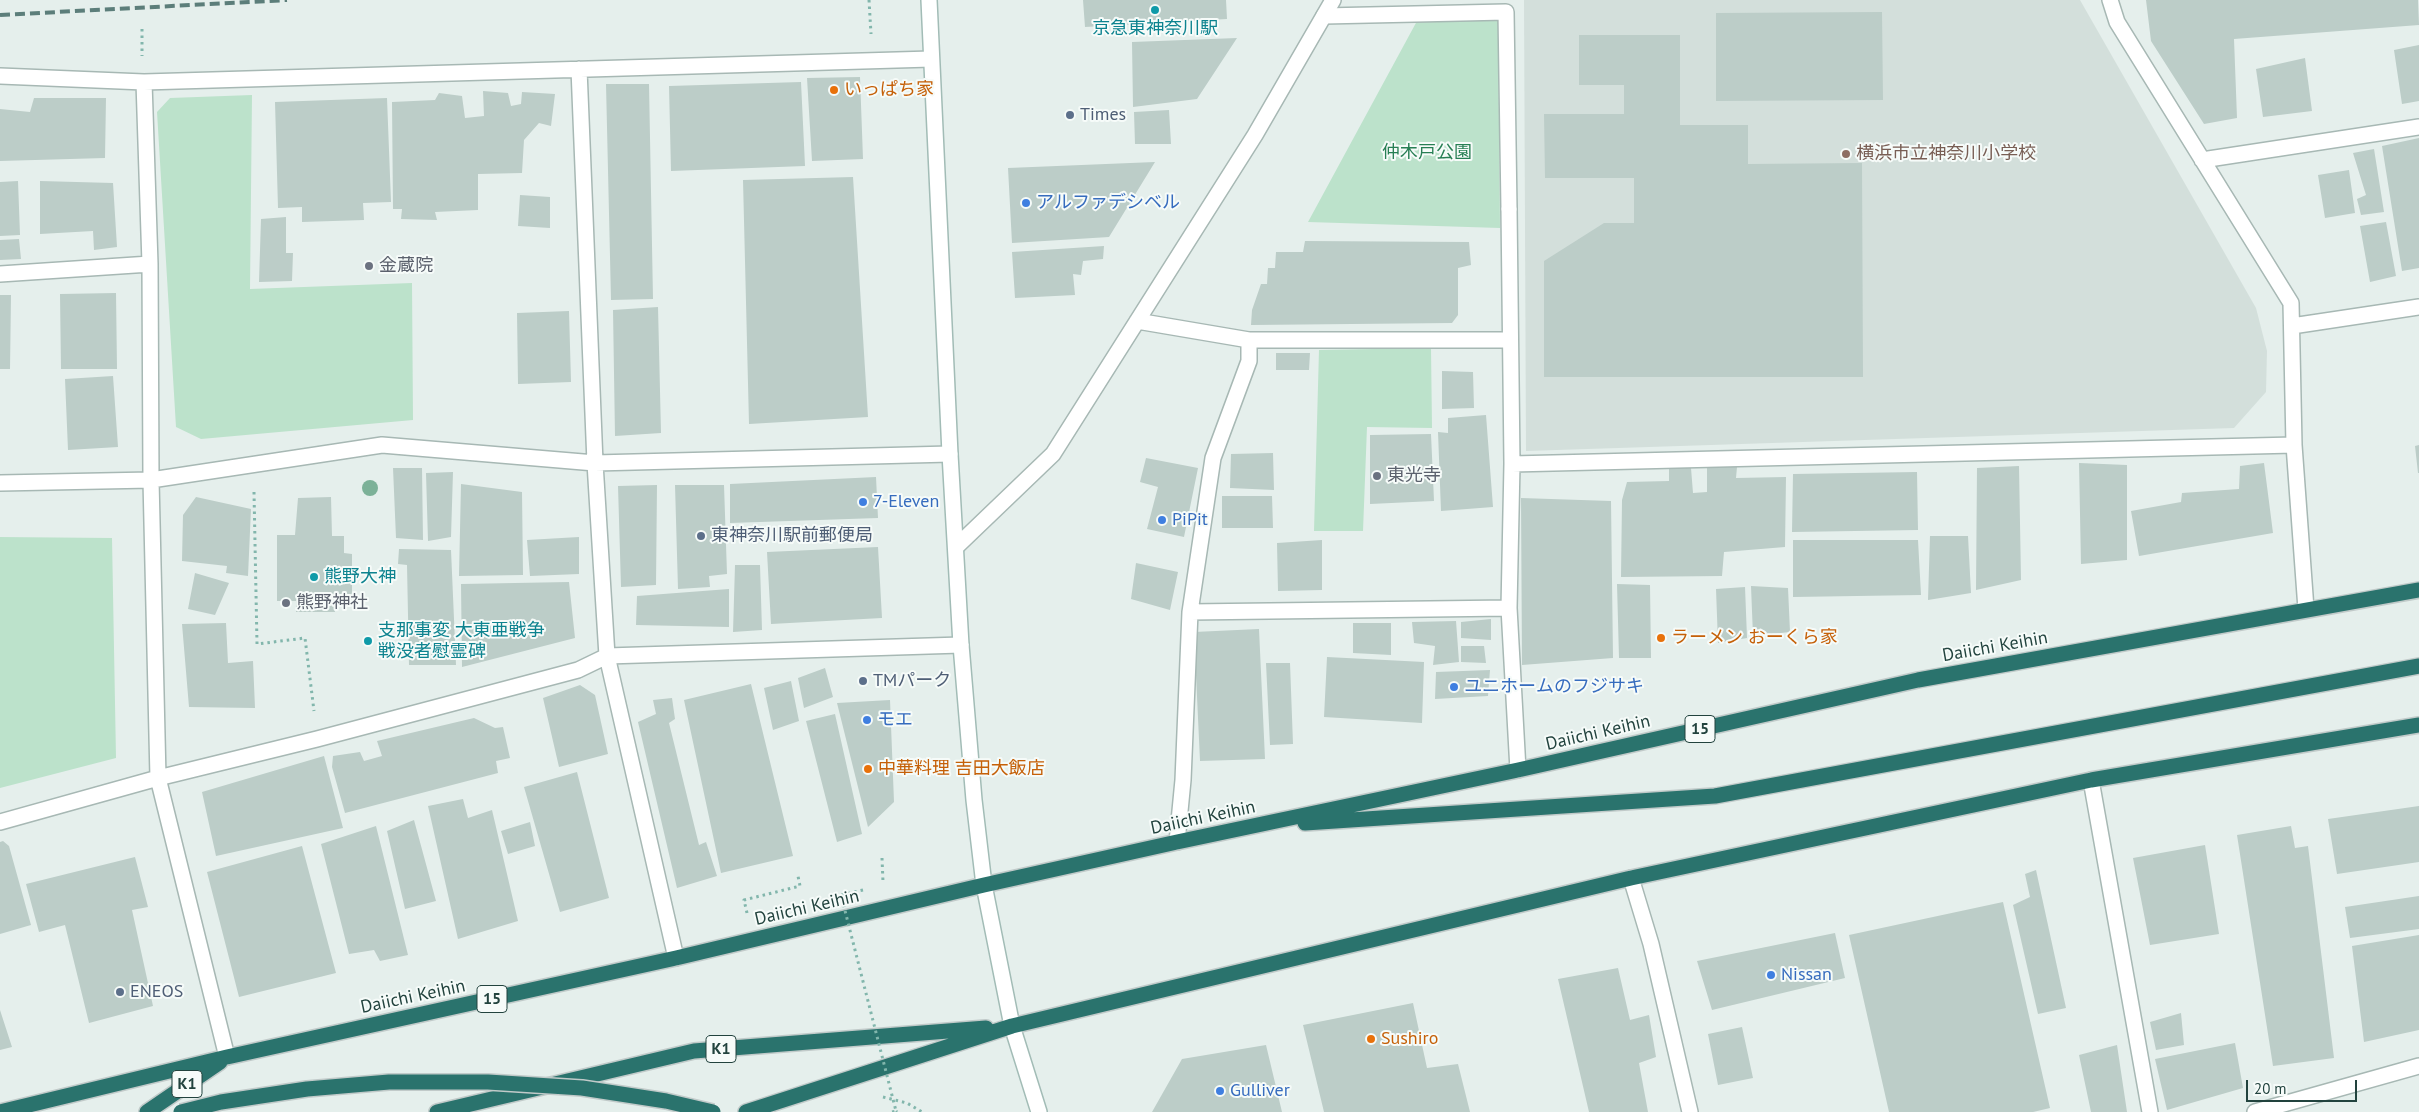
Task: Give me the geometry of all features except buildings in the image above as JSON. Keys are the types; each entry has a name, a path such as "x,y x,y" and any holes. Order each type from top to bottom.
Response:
{"highway":[{"name":"Daiichi Keihin","path":"0,1112 227,1057 676,958 984,885 1518,770 1918,680 2419,590"},
{"path":"1251,827 1715,796 2419,666"},
{"path":"746,1112 1012,1026 1631,878 2090,780 2419,725"},
{"name":"K1","path":"437,1112 694,1051 1012,1026"},
{"name":"K1","path":"147,1112 227,1057"},
{"name":"K1","path":"181,1112 221,1102 307,1089 389,1082 478,1082 582,1088 666,1101 713,1112"}],"street":[{"path":"929,0 950,454 961,646 974,800 984,885 1012,1026 1039,1112"},
{"path":"956,546 1053,454 1255,135 1332,0"},
{"path":"2110,0 2117,22 2291,304 2294,445 2306,609"},
{"path":"1324,16 1506,12 1512,464 1509,608 1518,770"},
{"path":"0,76 144,82 931,59"},
{"path":"579,69 595,463 607,656 676,958"},
{"path":"144,82 150,264 151,480 158,778 227,1057"},
{"path":"2202,160 2419,127"},
{"path":"0,274 150,264"},
{"path":"2292,326 2419,307"},
{"path":"1136,321 1249,340 1510,340"},
{"path":"1177,842 1183,780 1190,612 1213,458 1249,361 1249,340"},
{"path":"0,484 151,480 382,445 595,463 950,454"},
{"path":"1512,464 2294,445"},
{"path":"1190,612 1509,608"},
{"path":"0,822 158,778 318,740 578,670 607,656 961,646"},
{"path":"2090,780 2150,1112"},
{"path":"1631,878 1651,944 1690,1112"},
{"path":"2255,1112 2419,1066"}],"path":[{"path":"869,0 871,36"},
{"path":"254,464 257,644 305,638 318,740"},
{"path":"876,886 883,885 882,858"},
{"path":"748,917 744,900 800,886 798,876"},
{"path":"832,897 870,888"},
{"path":"841,894 897,1111 892,1112"},
{"path":"876,1095 907,1104 922,1112"}],"shaded area":[{"name":"横浜市立神奈川小学校","path":"1524,0 2080,0 2256,308 2267,351 2266,392 2234,428 1526,451"}],"green space":[{"name":"仲木戸公園","path":"1498,20 1500,228 1308,222 1417,21"},
{"path":"252,95 250,289 412,283 413,420 201,439 176,427 157,112 170,98"},
{"path":"1431,348 1432,428 1367,427 1363,531 1314,531 1319,350"},
{"path":"0,537 112,538 116,758 0,788"}],"railway":[{"path":"0,15 287,0"}],"place":[{"name":"京急東神奈川駅","path":"1155,10"},
{"name":"いっぱち家","path":"834,90"},
{"name":"Times","path":"1070,115"},
{"name":"横浜市立神奈川小学校","path":"1846,154"},
{"name":"アルファデシベル","path":"1026,203"},
{"name":"金蔵院","path":"369,266"},
{"name":"東光寺","path":"1377,476"},
{"name":"7-Eleven","path":"863,502"},
{"name":"PiPit","path":"1162,520"},
{"name":"東神奈川駅前郵便局","path":"701,536"},
{"name":"熊野大神","path":"314,577"},
{"name":"熊野神社","path":"286,603"},
{"name":"ラーメン おーくら家","path":"1661,638"},
{"name":"支那事変 大東亜戦争 戦没者慰霊碑","path":"368,641"},
{"name":"TMパーク","path":"863,681"},
{"name":"ユニホームのフジサキ","path":"1454,687"},
{"name":"モエ","path":"867,720"},
{"name":"中華料理 吉田大飯店","path":"868,769"},
{"name":"Nissan","path":"1771,975"},
{"name":"ENEOS","path":"120,992"},
{"name":"Sushiro","path":"1371,1039"},
{"name":"Gulliver","path":"1220,1091"}]}
